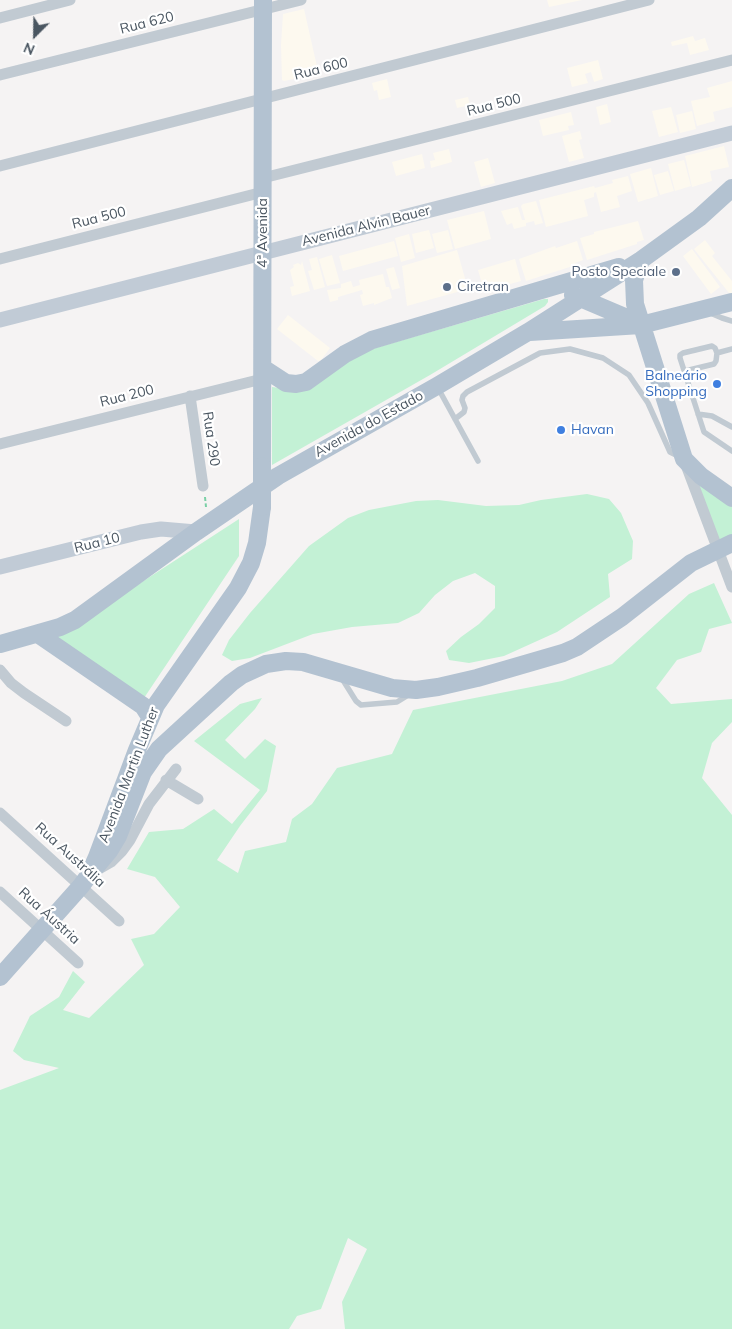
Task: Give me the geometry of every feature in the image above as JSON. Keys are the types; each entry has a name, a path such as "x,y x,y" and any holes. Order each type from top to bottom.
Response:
{"main road":[{"name":"4ª Avenida","path":"262,466 263,5"},
{"name":"Avenida Alvin Bauer","path":"0,320 732,133"},
{"name":"Avenida do Estado","path":"0,644 60,627 75,620 196,532 297,464 437,386 528,332 641,260 699,218 732,188"},
{"path":"262,374 286,383 306,382 345,354 372,340 641,260"},
{"path":"641,260 634,280 635,304 684,459 701,476 732,498"},
{"path":"554,286 641,325"},
{"path":"528,332 641,325 732,302"},
{"name":"Avenida Martin Luther","path":"0,977 85,880 150,717 167,688 214,623 251,563 258,543 262,507 262,466"},
{"name":"Rua 10","path":"0,567 141,532 161,530 196,532"},
{"path":"85,880 109,851 118,836 143,772 159,749 231,683 266,664 286,661 303,662 392,688 416,690 477,678 563,653 598,634 692,563 724,546"},
{"path":"38,634 143,706 150,717"}],"street":[{"path":"0,18 70,0"},
{"name":"Rua 620","path":"0,76 263,5 301,0"},
{"name":"Rua 600","path":"0,166 649,0"},
{"name":"Rua 500","path":"0,259 263,185 732,60"},
{"name":"Rua 200","path":"0,444 190,396 262,374"},
{"name":"Rua 290","path":"190,396 203,486"},
{"path":"684,459 724,546 732,587"},
{"path":"0,670 24,693 66,721"},
{"path":"85,880 112,862 122,851 149,804 176,769"},
{"path":"166,780 198,798"},
{"name":"Rua Austrália","path":"2,819 85,880 119,920"},
{"name":"Rua Áustria","path":"0,892 78,963"}],"lane":[{"path":"703,309 732,321"},
{"path":"685,371 714,364 717,353 715,348 712,346 683,353 680,355 680,358 704,432 732,452"},
{"path":"455,419 464,412 465,408 462,400 463,396 468,392 540,353 570,349 603,358 629,375 648,403 670,452 684,459"},
{"path":"717,353 732,349"},
{"path":"437,386 478,462"},
{"path":"698,414 712,416 732,427"}],"shaded area":[{"path":"547,0 582,0 549,7"},
{"path":"304,9 318,71 302,72 303,77 284,81 282,80 281,45 283,14"},
{"path":"693,36 695,41 705,38 709,50 690,55 687,43 672,46 671,42"},
{"path":"598,60 603,79 594,82 591,72 585,74 588,83 572,87 567,68"},
{"path":"387,79 391,97 379,100 377,90 374,91 372,83"},
{"path":"732,81 732,107 713,112 715,121 697,126 691,101 710,97 707,88"},
{"path":"468,97 470,105 457,108 455,100"},
{"path":"607,104 611,122 600,125 596,107"},
{"path":"671,107 678,132 659,137 652,111"},
{"path":"692,111 696,129 680,133 676,115"},
{"path":"571,112 574,125 568,126 569,130 543,136 539,120"},
{"path":"580,131 582,139 579,140 584,158 569,162 562,136"},
{"path":"724,146 729,167 710,171 712,181 692,187 685,156"},
{"path":"449,149 452,162 431,168 430,161 435,160 433,153"},
{"path":"422,154 425,168 396,176 392,162"},
{"path":"488,158 495,183 481,187 474,162"},
{"path":"684,160 691,186 675,191 668,164"},
{"path":"651,168 658,196 638,202 630,174"},
{"path":"668,171 674,191 660,195 654,175"},
{"path":"628,176 632,191 617,196 620,207 601,212 596,192 594,197 584,200 588,216 546,227 539,200 594,186 595,188 613,183 612,180"},
{"path":"536,201 543,223 535,225 534,221 526,223 526,226 514,229 512,223 507,225 501,211 518,207 522,220 525,220 521,206"},
{"path":"484,211 491,239 455,249 447,220"},
{"path":"638,221 644,240 587,260 580,238 594,234 594,232"},
{"path":"429,230 434,248 416,253 412,234"},
{"path":"448,230 453,249 437,253 432,234"},
{"path":"409,234 415,258 401,262 395,238"},
{"path":"705,240 715,253 712,256 732,281 732,293 729,293 694,249"},
{"path":"394,241 398,256 343,271 339,256"},
{"path":"577,241 583,260 575,263 576,265 526,281 519,259 555,246 556,248"},
{"path":"692,249 720,287 711,294 683,256"},
{"path":"457,250 468,289 407,306 402,266"},
{"path":"332,255 340,283 327,286 319,259"},
{"path":"317,257 325,287 314,290 308,271 312,270 309,259"},
{"path":"515,259 521,281 484,291 478,270"},
{"path":"302,261 310,291 292,296 290,287 294,286 290,270 294,267 293,265 298,263 301,265"},
{"path":"394,267 400,288 392,290 386,269"},
{"path":"383,274 386,287 389,287 392,298 374,305 374,303 363,306 360,295 363,294 362,290 338,297 338,300 330,302 327,290 341,288 341,284 351,281 353,287 360,285 359,280"},
{"path":"288,315 330,348 321,360 318,361 277,329"}],"green space":[{"path":"548,299 545,306 430,375 272,465 272,387 295,390 342,362 372,349"},
{"path":"698,483 732,507 732,535 719,541"},
{"path":"587,494 609,499 621,513 633,541 632,559 608,574 610,597 557,632 504,656 469,663 449,660 446,651 495,608 495,586 475,573 453,581 435,595 419,613 398,623 352,627 313,634 250,658 232,661 222,655 229,640 250,613 309,546 348,518 369,510 416,501 438,500 486,506 519,505"},
{"path":"239,519 239,556 144,698 54,639"},
{"path":"714,583 732,623 709,629 701,652 677,660 656,688 671,704 732,699 732,722 712,743 702,778 732,815 732,1329 345,1329 342,1302 367,1249 348,1238 321,1309 297,1316 289,1329 0,1329 0,1090 59,1068 24,1060 13,1051 30,1016 59,997 73,971 85,982 63,1010 89,1018 144,965 131,939 154,934 180,907 155,877 127,869 149,832 183,829 214,809 232,824 260,790 194,741 240,704 262,698 255,709 225,740 245,759 265,739 276,746 267,791 217,860 238,873 245,851 286,842 292,819 312,804 337,768 392,754 413,710 562,681 612,664 689,594"}],"place":[{"name":"Posto Speciale","path":"676,272"},
{"name":"Ciretran","path":"447,287"},
{"name":"Balneário Shopping","path":"717,384"},
{"name":"Havan","path":"561,430"}]}
